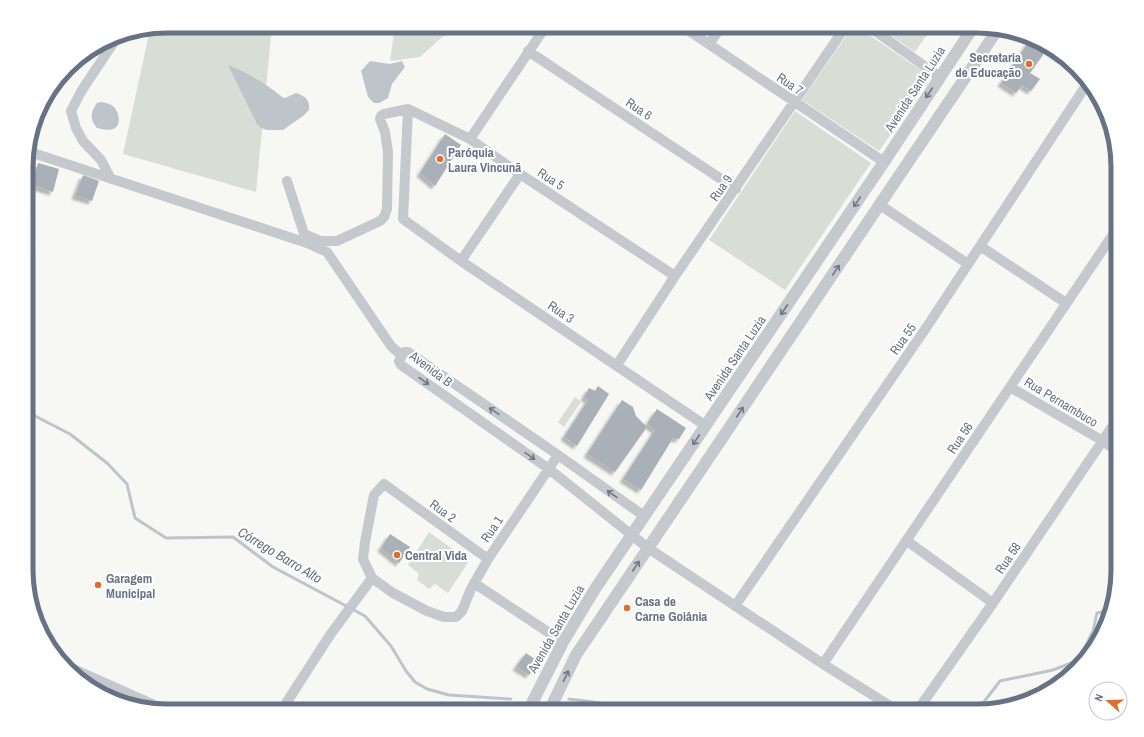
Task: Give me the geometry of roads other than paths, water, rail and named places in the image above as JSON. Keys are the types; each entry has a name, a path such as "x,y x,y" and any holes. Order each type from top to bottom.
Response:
{"street":[{"path":"470,139 541,33"},
{"name":"Rua 7","path":"692,33 884,162"},
{"path":"709,44 717,33"},
{"name":"Rua 9","path":"617,365 675,276 736,189 841,33"},
{"path":"878,33 940,77"},
{"name":"Avenida Santa Luzia","path":"532,704 563,642 595,589 884,162 969,33"},
{"path":"552,704 576,655 993,34"},
{"path":"111,179 101,160 83,141 76,128 71,111 82,90 112,45"},
{"name":"Rua 6","path":"528,51 736,189"},
{"name":"Rua 55","path":"735,606 926,328 1084,88"},
{"path":"34,153 111,179 306,238 321,241 337,241 380,222 384,217 387,209 388,152 385,132 380,119 384,114 408,109"},
{"name":"Rua 5","path":"408,109 470,139 520,174 675,276"},
{"name":"Rua 3","path":"408,109 403,219 461,261 706,426"},
{"path":"461,261 520,174"},
{"path":"287,180 306,238 327,252 391,346 401,355"},
{"path":"880,204 968,264"},
{"name":"Rua 56","path":"823,664 1111,237"},
{"path":"980,246 1066,303"},
{"path":"807,276 824,288"},
{"name":"Avenida B","path":"644,516 408,352 404,352 401,355 399,361 401,365 548,469 648,548 823,664 887,704"},
{"name":"Rua Pernambuco","path":"1010,387 1111,447"},
{"name":"Rua 58","path":"922,704 1111,428"},
{"name":"Rua 1","path":"372,578 392,593 408,602 444,617 456,616 462,611 474,583 488,559 558,455"},
{"name":"Rua 2","path":"372,578 364,558 365,542 374,494 384,484 488,559"},
{"path":"907,541 993,602"},
{"path":"286,704 330,635 372,578"},
{"path":"474,583 563,642"},
{"path":"84,674 145,702"}],"waterway":[{"name":"Córrego Barro Alto","path":"33,416 70,434 107,463 127,484 135,518 166,538 233,537 273,567 365,616 391,646 406,671 415,682 427,689 449,695 511,699"},
{"path":"1084,650 1093,631 1097,613 1104,612"},
{"path":"982,704 1000,681 1053,670 1075,662"},
{"name":"Córrego Barro Alto","path":"569,699 604,704"}],"place":[{"name":"Secretaria de Educação","path":"1029,64"},
{"name":"Paróquia Laura Vincunã","path":"440,159"},
{"name":"Central Vida","path":"397,555"},
{"name":"Garagem Municipal","path":"98,585"},
{"name":"Casa de Carne Goiânia","path":"627,608"}]}
